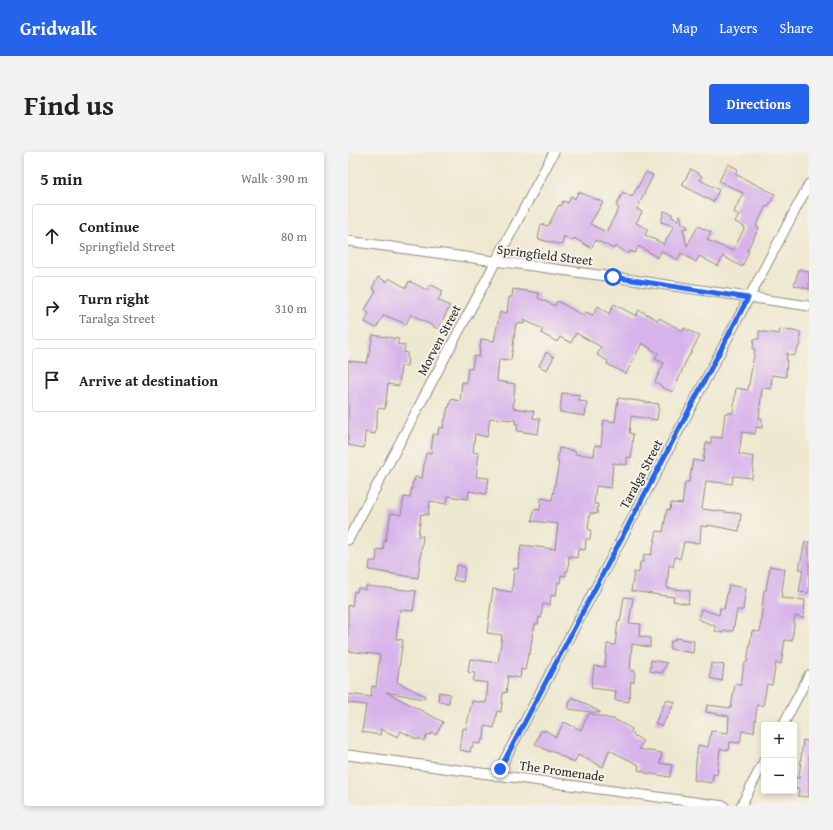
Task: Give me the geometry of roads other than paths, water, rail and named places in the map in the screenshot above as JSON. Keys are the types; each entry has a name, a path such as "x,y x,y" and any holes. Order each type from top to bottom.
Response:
{"street":[{"name":"Morven Street","path":"348,540 554,152"},
{"name":"Taralga Street","path":"496,776 809,184"},
{"name":"Springfield Street","path":"348,241 613,277 809,306"},
{"path":"785,722 809,675"},
{"name":"The Promenade","path":"348,755 724,806"},
{"path":"741,806 761,767"}]}
